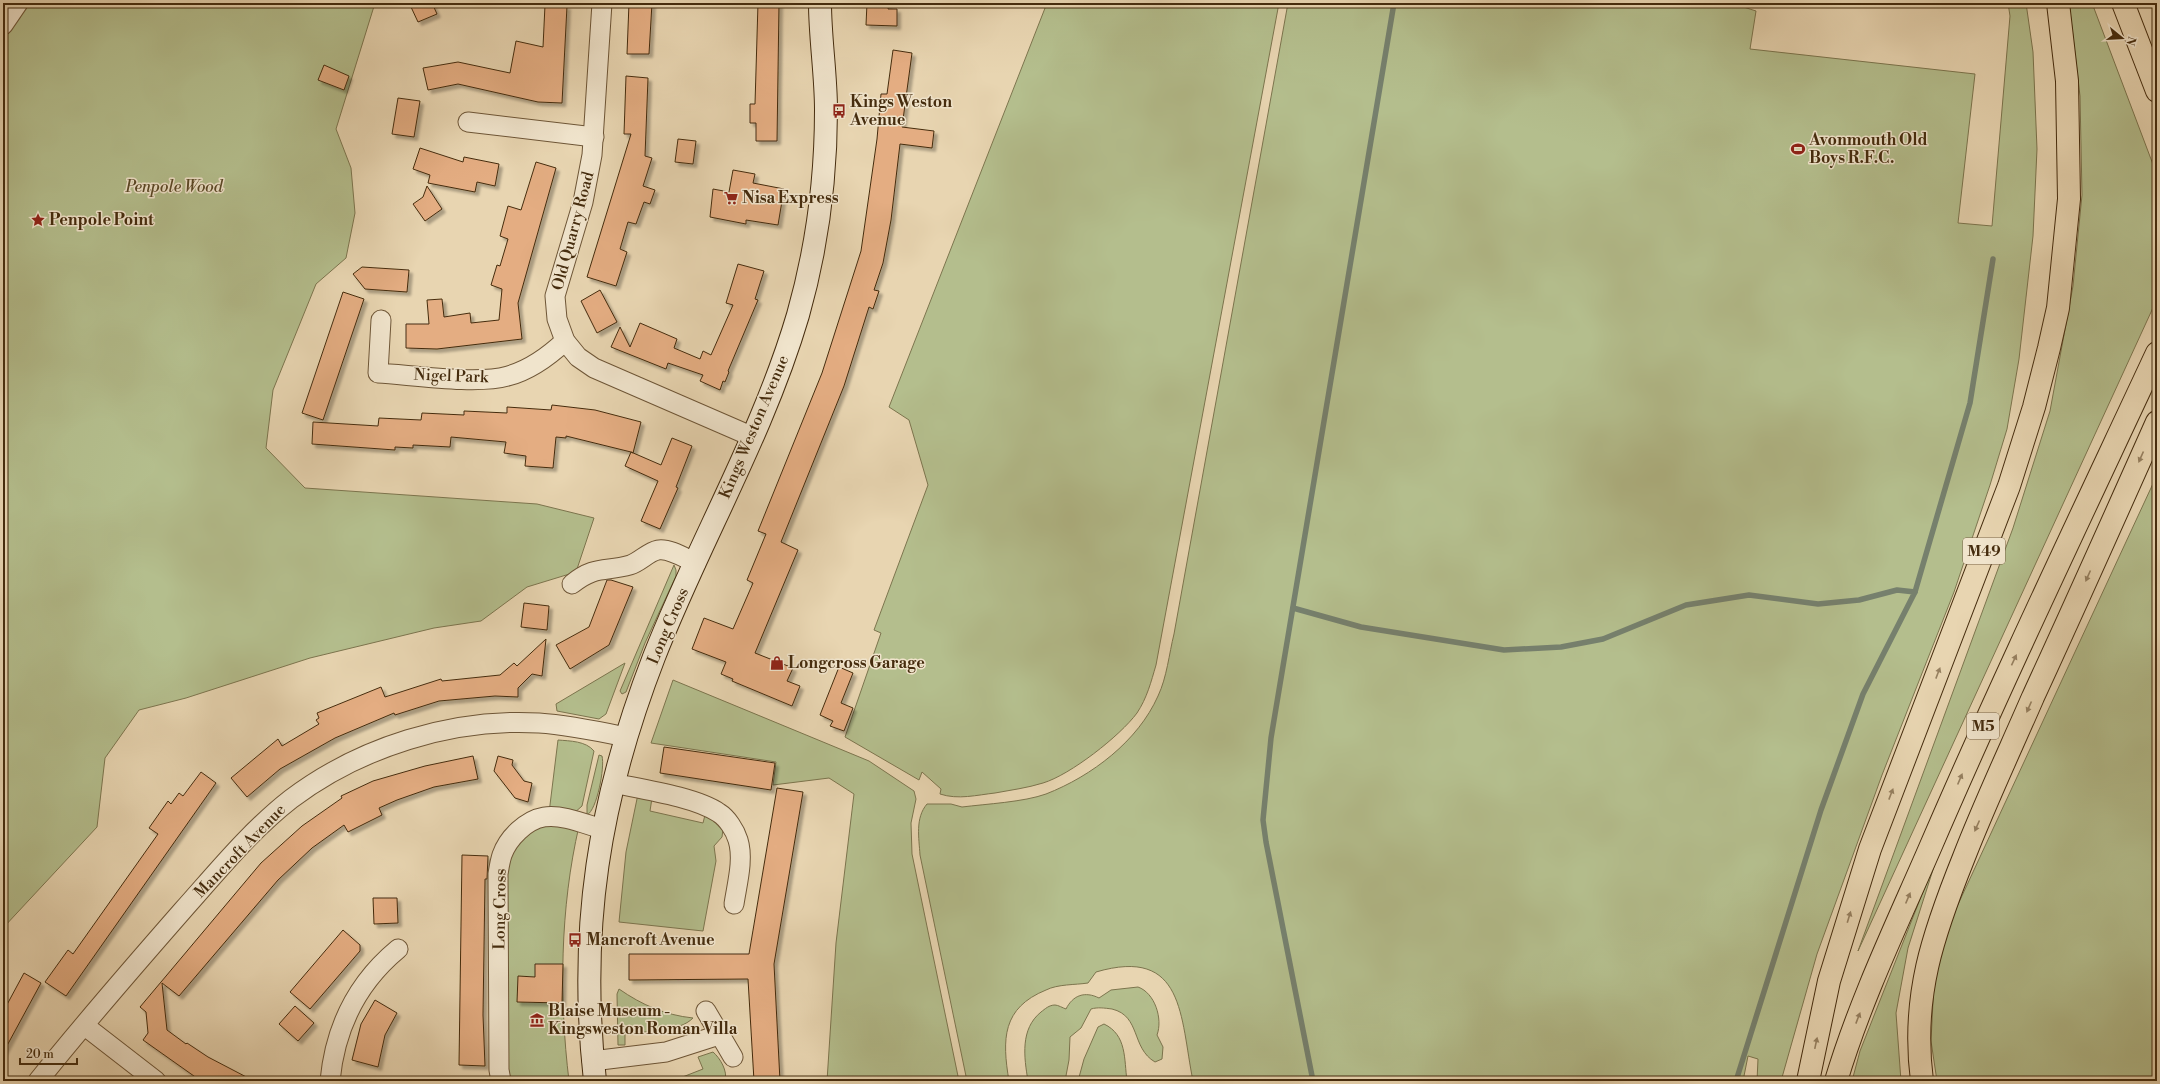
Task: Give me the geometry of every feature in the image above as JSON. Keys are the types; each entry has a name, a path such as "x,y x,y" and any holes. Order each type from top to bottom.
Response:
{"highway":[{"name":"M49","path":"1808,1081 1829,981 1870,849 2009,486 2034,406 2049,348 2058,308 2069,199 2067,81 2058,3"},
{"path":"2123,3 2157,91"},
{"name":"M5","path":"1836,1081 1844,1052 1869,989 1976,742 2157,353"},
{"name":"M5","path":"1922,1081 1918,1051 1920,1007 1926,964 1939,920 2003,766 2157,422"}],"street":[{"path":"3,25 18,3"},
{"name":"Old Quarry Road","path":"602,3 594,137 583,202 555,296 557,319 565,341 578,357 594,368 753,437"},
{"name":"Kings Weston Avenue","path":"696,563 778,378 798,314 815,248 823,179 826,111 820,3"},
{"path":"468,122 594,137"},
{"name":"Nigel Park","path":"382,320 378,372 462,378 499,378 531,366 546,358 565,341"},
{"path":"572,584 590,572 604,568 630,565 658,550 671,552 696,563"},
{"name":"Long Cross","path":"594,1071 588,983 590,924 602,829 612,783 626,737 655,656 696,563"},
{"name":"Mancroft Avenue","path":"38,1081 85,1026 129,970 237,850 290,800 338,768 374,752 411,740 442,731 480,724 537,723 559,725 626,737"},
{"path":"612,783 702,804 720,813 731,825 738,840 740,862 734,904"},
{"name":"Long Cross","path":"501,1081 499,1070 498,874 502,855 511,840 523,827 544,817 564,819 602,829"},
{"path":"330,1081 335,1045 350,1009 361,989 374,973 398,949"},
{"path":"706,1011 733,1057"},
{"path":"85,1026 156,1081"},
{"path":"594,1071 666,1052 719,1035"}],"green space":[{"name":"Penpole Wood","path":"3,3 375,3 336,129 351,168 355,213 346,258 316,284 273,390 266,448 305,488 537,504 594,518 576,572 527,587 481,621 434,628 310,658 186,698 139,710 105,758 97,827 3,928"},
{"path":"1047,3 1279,3 1156,665 1146,696 1137,713 1119,733 1094,754 1054,779 1037,785 1013,790 974,796 954,797 940,794 941,789 922,772 919,780 845,737 881,633 874,630 928,485 909,420 889,407"},
{"path":"1288,3 1731,3 1756,11 1750,49 1975,74 1958,223 1992,226 2010,16 2008,3 2026,3 2033,52 2037,149 2033,236 2019,359 2007,429 1954,592 1882,775 1817,954 1781,1081 1757,1081 1758,1059 1748,1056 1743,1081 1193,1081 1185,1033 1180,1012 1173,993 1162,978 1147,969 1125,967 1096,972 1088,983 1051,988 1031,997 1013,1016 1008,1026 1006,1052 1009,1081 967,1081 920,855 919,822 921,815 927,804 951,804 962,807 1005,802 1037,797 1063,786 1096,767 1126,742 1139,728 1158,696 1166,673 1174,634"},
{"path":"2069,3 2092,3 2157,175 2157,299 1858,951 2013,528 2050,411 2073,286 2082,195 2080,96"},
{"path":"2157,475 2157,1081 1937,1081 1931,1041 1934,982 1948,926"},
{"path":"674,565 676,576 645,643 626,692 622,694 620,691"},
{"path":"625,663 606,714 599,719 557,711 556,704"},
{"path":"673,680 869,761 914,791 916,799 911,823 912,854 959,1081 827,1081 836,943 854,794 829,778 773,785 776,762 651,743"},
{"path":"558,740 582,743 594,751 582,806 573,814 549,813"},
{"path":"599,755 602,756 603,761 599,788 594,805 587,815 587,805"},
{"path":"638,794 652,798 650,811 703,823 706,811 723,829 722,837 714,846 716,861 703,931 619,922 626,852"},
{"path":"543,824 579,826 568,889 563,953 564,1018 569,1081 506,1081 505,867 517,840"},
{"path":"1938,854 1908,948 1896,1013 1901,1081 1852,1081 1860,1051"},
{"path":"1138,987 1149,995 1156,1007 1159,1022 1157,1035 1163,1047 1162,1059 1155,1062 1147,1056 1138,1041 1128,1018 1112,1009 1094,1008 1091,1009 1081,1028 1070,1037 1069,1060 1065,1081 1028,1081 1025,1062 1025,1044 1034,1019 1041,1012 1047,1007 1053,1005 1058,1005 1066,1009 1072,1000 1080,996 1089,995 1099,998 1111,990"},
{"path":"619,989 636,1000 663,1012 693,1018 687,1023 671,1029 651,1032 625,1033 625,1045 618,1045 617,994"},
{"path":"1104,1024 1117,1034 1121,1041 1127,1081 1078,1081 1084,1059 1098,1027"},
{"path":"713,1052 723,1065 726,1077 725,1081 662,1079 680,1078 703,1069 698,1057"}],"building":[{"path":"420,3 432,3 437,14 418,22 411,7"},
{"path":"629,3 652,3 649,54 627,54"},
{"path":"758,3 779,3 777,141 756,141 756,123 750,123 750,104 755,104"},
{"path":"867,3 889,3 888,9 897,9 897,26 866,25"},
{"path":"545,5 567,6 562,103 538,102 458,84 428,90 423,68 458,62 510,73 516,41 543,47"},
{"path":"893,50 912,53 902,127 934,131 932,148 900,144 891,220 883,263 874,290 879,291 873,309 869,307 844,386 781,542 798,550 755,653 793,668 787,681 800,686 792,706 732,681 733,679 721,674 726,662 692,649 704,618 733,629 753,583 747,580 766,534 758,531 822,373 861,251 877,139 881,94 887,94"},
{"path":"324,65 349,76 344,90 318,80"},
{"path":"626,76 648,78 645,156 652,158 643,186 655,190 650,204 644,202 636,224 628,222 620,249 627,252 616,286 587,277 631,134 624,134"},
{"path":"398,98 420,101 414,137 392,134"},
{"path":"678,139 696,141 693,164 675,162"},
{"path":"420,148 463,162 464,157 499,164 495,186 477,182 475,192 428,183 430,175 413,169"},
{"path":"536,162 556,168 518,303 522,339 437,349 406,348 406,324 429,324 427,300 442,299 444,317 470,313 471,323 499,320 502,289 491,285 497,265 500,266 508,239 500,236 508,206 521,210"},
{"path":"733,170 755,174 753,183 784,189 778,225 746,220 746,224 710,217 713,189 729,192"},
{"path":"427,186 442,209 425,221 413,204 423,197"},
{"path":"738,264 764,271 755,299 758,300 728,371 729,372 725,382 723,381 720,390 700,381 703,375 668,363 666,369 611,347 620,327 630,347 640,323 677,339 674,348 700,359 703,351 711,355 733,305 726,303"},
{"path":"362,267 409,270 407,292 365,289 353,274"},
{"path":"600,290 617,322 597,333 581,301"},
{"path":"343,292 364,299 323,420 302,413"},
{"path":"552,405 595,410 641,422 633,453 661,465 672,438 692,446 676,487 678,488 660,529 641,521 658,481 625,466 631,452 566,436 566,438 556,437 553,468 525,466 526,456 504,453 506,442 451,437 450,447 413,445 413,448 395,447 395,450 312,444 313,422 378,426 379,418 421,420 422,413 464,415 464,411 507,413 507,407 551,410"},
{"path":"607,580 633,587 609,645 570,669 556,645 589,627"},
{"path":"524,603 549,606 547,630 521,627"},
{"path":"546,639 542,676 532,674 518,688 518,697 495,696 439,701 395,715 394,713 335,738 280,769 247,797 231,778 278,739 282,746 319,724 316,720 319,718 317,713 381,687 385,697 441,679 442,681 500,675 514,663 517,666"},
{"path":"839,667 853,673 841,703 853,708 844,731 830,726 833,721 820,715"},
{"path":"664,747 775,763 771,790 660,773"},
{"path":"473,756 478,779 434,787 397,800 379,808 382,815 348,832 344,825 312,848 278,880 179,996 162,983 167,1030 186,1044 187,1043 208,1057 254,1081 201,1081 143,1040 148,1033 146,1012 140,1007 261,863 302,826 342,798 341,796 373,781 425,766"},
{"path":"498,756 513,760 512,765 524,781 532,783 528,802 515,798 494,771"},
{"path":"201,772 216,783 66,996 45,982 68,950 73,954 158,834 149,828 168,801 171,804 179,793 183,796"},
{"path":"777,788 803,792 774,964 780,1081 754,1081 748,979 629,980 629,954 749,954"},
{"path":"462,855 488,856 487,879 485,879 483,1015 485,1066 459,1065"},
{"path":"373,898 397,898 398,923 374,924"},
{"path":"343,930 360,945 360,951 310,1009 290,992"},
{"path":"535,964 563,964 562,1003 517,1002 518,976 535,977"},
{"path":"24,973 41,983 3,1053 3,1012"},
{"path":"375,1000 397,1013 385,1035 378,1067 352,1060 361,1024"},
{"path":"295,1006 314,1023 298,1041 279,1024"}],"waterway":[{"path":"1313,1081 1263,820 1271,738 1394,3"},
{"path":"1915,592 1970,403 1993,259"},
{"path":"1293,608 1361,627 1504,650 1561,647 1603,639 1686,605 1749,595 1818,604 1859,600 1897,590 1915,592 1863,694 1821,810 1736,1081"}],"place":[{"name":"Kings Weston Avenue","path":"839,111"},
{"name":"Avonmouth Old Boys R.F.C.","path":"1798,149"},
{"name":"Nisa Express","path":"731,198"},
{"name":"Penpole Point","path":"38,220"},
{"name":"Longcross Garage","path":"777,663"},
{"name":"Mancroft Avenue","path":"575,940"},
{"name":"Blaise Museum - Kingsweston Roman Villa","path":"537,1020"}]}
